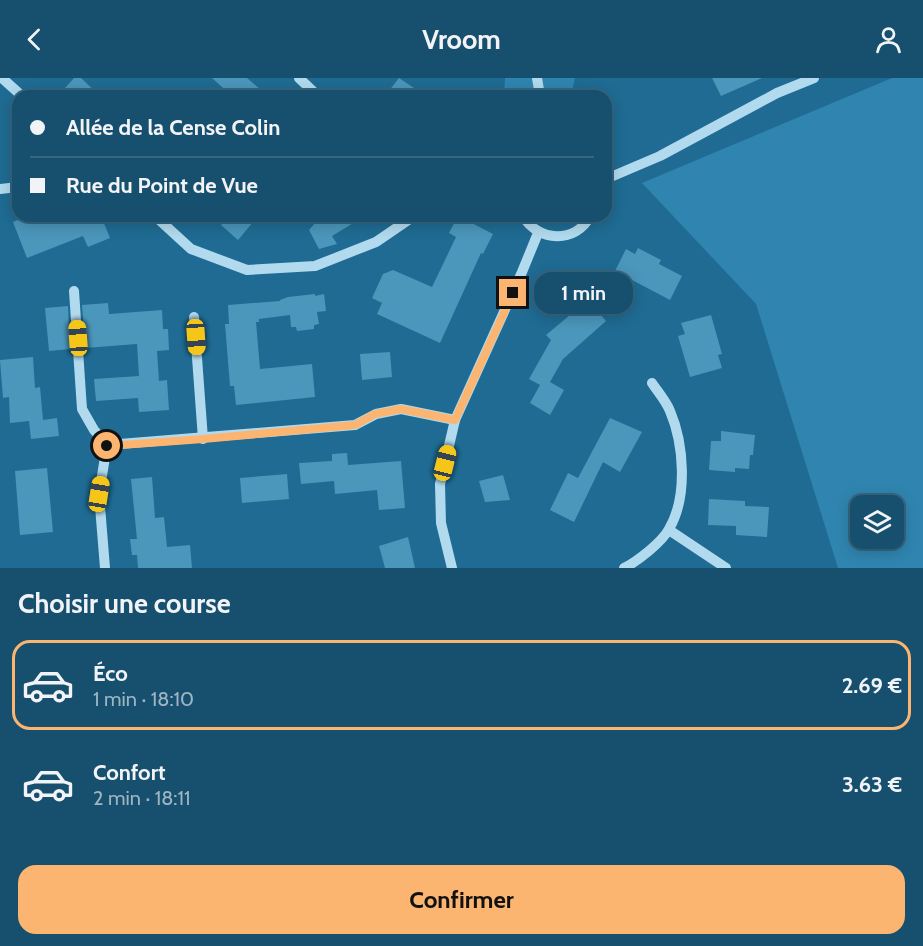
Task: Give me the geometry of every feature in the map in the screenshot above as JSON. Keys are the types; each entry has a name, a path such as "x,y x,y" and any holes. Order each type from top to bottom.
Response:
{"street":[{"path":"2,78 15,90"},
{"path":"299,78 312,90"},
{"path":"612,176 660,156 777,93 814,78"},
{"path":"162,222 191,249 247,270 315,266 376,242 405,222"},
{"path":"526,222 538,233 550,237 567,236 579,230 585,222"},
{"path":"452,568 441,523 440,484 455,420 538,233"},
{"path":"75,291 82,409 94,430 107,446 99,494 105,568"},
{"path":"194,317 203,439"},
{"path":"624,568 632,564 669,530 677,511 681,489 681,453 670,411 652,383"},
{"path":"107,446 355,425 375,414 401,409 455,420"},
{"path":"669,530 726,568"}],"shaded area":[{"path":"505,78 575,78 572,90 504,90"},
{"path":"892,78 923,78 923,568 838,568 756,304 642,183"}],"building":[{"path":"74,78 81,78 94,90 63,90"},
{"path":"212,78 247,78 261,90 225,90"},
{"path":"399,78 417,90 390,90"},
{"path":"712,78 762,78 721,96"},
{"path":"13,222 103,222 110,238 88,247 83,236 27,258"},
{"path":"224,222 253,222 238,240 221,225"},
{"path":"316,222 355,222 332,236 337,244 319,249 309,230"},
{"path":"455,222 470,222 493,234 483,254 481,253 440,343 377,314 382,303 372,298 383,274 393,270 432,287 456,237 449,233"},
{"path":"638,248 661,260 659,264 682,276 670,300 615,271 626,249 635,254"},
{"path":"315,294 315,296 324,294 326,311 317,312 319,324 314,325 314,329 297,331 296,327 291,327 290,315 259,319 259,322 256,322 260,369 312,364 315,397 236,405 234,386 230,386 225,324 229,324 228,305 280,301 288,297"},
{"path":"588,300 606,321 563,359 550,382 564,390 550,415 530,403 540,385 529,379 551,340 546,335"},
{"path":"108,303 109,314 162,310 163,329 168,329 169,350 157,351 159,381 167,380 169,410 139,412 138,398 96,401 94,379 139,376 137,344 85,348 82,305"},
{"path":"68,306 70,349 49,351 45,308"},
{"path":"711,315 722,354 718,355 722,368 690,377 678,336 685,334 681,323"},
{"path":"390,352 392,377 362,380 360,354"},
{"path":"33,357 35,388 40,387 43,420 57,418 59,436 31,439 29,421 10,423 9,397 3,398 0,360"},
{"path":"610,418 642,432 620,472 603,462 574,522 550,510 568,473 578,478"},
{"path":"721,431 755,435 749,469 735,468 735,472 709,470 711,441 721,441"},
{"path":"347,453 348,465 401,461 405,508 379,510 377,490 335,494 334,481 301,484 299,463 332,461 332,454"},
{"path":"47,468 53,532 20,535 15,471"},
{"path":"287,474 289,499 242,503 240,478"},
{"path":"503,475 510,500 485,502 479,481"},
{"path":"152,477 155,518 164,517 167,547 190,545 192,568 138,568 137,555 132,555 130,539 137,539 131,479"},
{"path":"709,499 745,501 745,506 769,507 767,537 736,535 736,526 708,525"},
{"path":"408,537 415,568 385,568 379,546"}],"route":[{"path":"107,446 355,425 375,414 401,409 455,420 513,293"}]}
